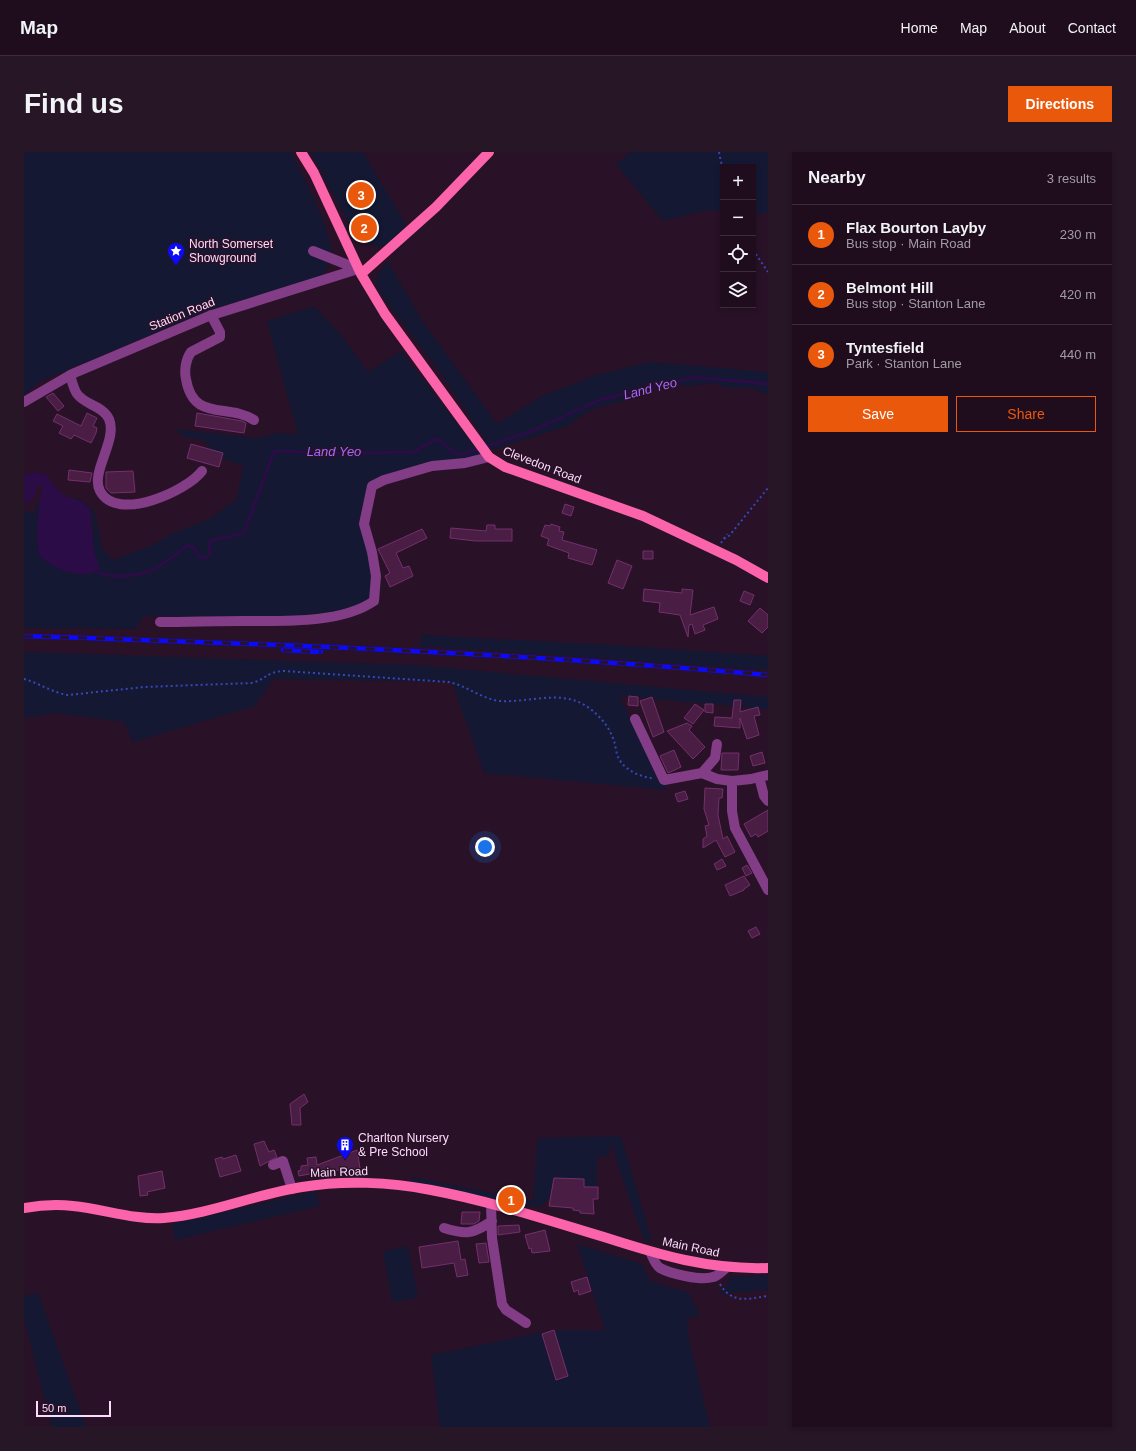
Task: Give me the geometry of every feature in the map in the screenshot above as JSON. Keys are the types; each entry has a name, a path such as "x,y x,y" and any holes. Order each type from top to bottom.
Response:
{"main road":[{"name":"Clevedon Road","path":"302,152 314,174 360,272 385,314 487,455 505,467 643,516 736,560 768,578"},
{"path":"360,272 436,207 488,152"},
{"name":"Main Road","path":"24,1208 46,1204 74,1206 137,1218 164,1218 244,1202 292,1189 332,1185 377,1184 431,1190 491,1204 650,1252 693,1263 726,1268 768,1268"}],"street":[{"path":"313,251 360,272"},
{"name":"Station Road","path":"24,402 70,375 211,315 360,272"},
{"path":"211,315 220,332 220,336 191,352 188,356 185,376 191,396 203,407 242,414 254,420"},
{"path":"70,375 77,395 101,410 109,419 110,431 99,483 100,492 107,498 119,506 129,506 145,502 176,490 196,479 202,471"},
{"path":"160,622 293,621 347,614 365,607 374,601 376,576 372,552 364,524 372,486 384,480 432,466 465,463 487,455"},
{"path":"635,719 664,780 702,773 716,779 732,781 764,776 764,796 768,801"},
{"path":"702,773 715,758 717,744"},
{"path":"732,781 732,811 735,828 768,890"},
{"path":"273,1165 283,1161 292,1189"},
{"path":"491,1204 495,1265 502,1304 506,1310 526,1323"},
{"path":"444,1228 457,1232 473,1232 492,1221"},
{"name":"Main Road","path":"650,1252 660,1268 696,1278 705,1279 715,1277 726,1268"}],"path":[{"path":"719,152 722,164"},
{"path":"756,254 768,272"},
{"path":"727,534 724,539 729,536 768,488"},
{"path":"24,679 43,685 59,694 68,695 144,687 251,683 258,681 267,674 284,671 449,682 460,684 488,698 501,701 536,698 561,699 580,703 594,712 605,724 614,740 619,759 629,770 645,778 664,780"},
{"path":"715,1277 726,1293 734,1298 768,1296"}],"shaded area":[{"name":"North Somerset Showground","path":"24,152 291,152 317,205 323,221 331,248 330,262 323,275 207,311 41,381 24,395"},
{"path":"311,152 363,152 406,225 389,243 379,247 363,242 353,231"},
{"path":"631,152 768,152 768,212 756,215 756,164 720,164 720,212 708,210 663,221 616,164"},
{"path":"388,262 421,319 497,424 540,397 597,375 650,362 768,372 768,395 752,388 728,388 712,383 688,386 649,382 624,401 592,409 565,427 492,450 438,369 383,297 376,283 377,275"},
{"path":"314,306 342,336 368,372 401,351 482,456 370,484 369,551 372,576 371,599 345,610 294,617 143,616 136,629 24,628 24,510 33,514 40,500 36,534 39,556 61,570 73,573 80,573 99,566 95,557 90,511 76,498 77,497 93,509 102,548 112,560 153,545 174,533 210,519 237,499 243,466 216,456 204,440 186,437 173,429 257,438 279,433 298,434 267,321"},
{"path":"36,472 47,475 54,486 61,493 83,502 90,509 94,552 100,569 93,573 85,574 67,572 50,564 38,554 37,525 42,485 37,486 32,500 24,503 24,475"},
{"path":"421,635 613,645 768,656 768,670 420,646"},
{"path":"24,652 415,665 768,697 768,709 619,696 667,790 484,773 452,682 273,679 255,706 133,742 124,722 57,713 24,718"},
{"path":"621,1136 652,1242 644,1240 616,1160 612,1142 609,1155 597,1157 597,1187 584,1187 584,1179 554,1178 550,1196 541,1207 411,1184 412,1177 533,1201 538,1138"},
{"path":"316,1191 320,1206 175,1240 172,1224"},
{"path":"577,1244 642,1264 650,1281 688,1292 700,1315 687,1319 689,1339 710,1427 440,1427 431,1355 554,1330 605,1330","holes":["554,1330 568,1376 556,1380 542,1334"]},
{"path":"408,1246 418,1298 392,1302 383,1251"},
{"path":"768,1275 768,1290 718,1294 726,1287 730,1277"},
{"path":"38,1293 86,1427 52,1427 24,1319 24,1296"}],"building":[{"path":"53,393 64,406 58,411 46,397"},
{"path":"87,413 97,418 93,426 97,428 96,433 91,443 74,435 71,439 59,433 63,426 53,421 57,414 81,426"},
{"path":"197,413 242,421 246,423 244,433 195,426"},
{"path":"191,444 223,453 219,467 187,458"},
{"path":"69,470 92,473 90,482 68,480"},
{"path":"133,471 135,492 111,493 106,488 106,472"},
{"path":"565,504 574,507 571,516 562,513"},
{"path":"551,524 560,527 559,531 564,532 562,540 597,550 592,565 568,558 569,553 547,545 549,539 541,536 545,525 550,526"},
{"path":"487,525 495,525 495,529 512,529 512,541 475,541 450,538 451,528 486,531"},
{"path":"422,529 427,538 396,553 403,568 409,566 413,576 390,587 385,576 390,573 378,549"},
{"path":"643,551 653,551 653,559 643,559"},
{"path":"617,560 632,566 623,589 608,583"},
{"path":"644,589 682,593 682,589 693,590 690,615 714,607 718,619 703,625 705,630 695,634 692,624 689,625 688,637 680,615 659,612 660,603 643,601"},
{"path":"744,591 754,595 750,605 740,601"},
{"path":"760,608 768,615 768,627 762,633 748,621"},
{"path":"629,696 638,697 638,706 628,705"},
{"path":"652,697 664,732 653,737 640,701"},
{"path":"734,700 741,700 740,712 758,707 760,715 754,716 759,735 747,739 740,718 740,728 714,726 715,717 732,718"},
{"path":"695,704 704,710 693,724 684,718"},
{"path":"705,704 713,704 713,713 705,712"},
{"path":"687,723 692,726 689,730 705,747 693,759 667,731"},
{"path":"674,750 681,767 668,773 660,756"},
{"path":"762,752 765,763 753,766 750,756"},
{"path":"722,753 739,753 738,770 721,770"},
{"path":"705,788 723,789 722,798 719,798 718,815 723,839 727,836 735,852 725,857 716,840 703,848 703,839 707,836 705,826 709,825 704,809"},
{"path":"685,791 688,799 678,802 675,794"},
{"path":"768,810 768,831 758,837 756,834 751,837 744,824"},
{"path":"722,859 726,866 717,870 714,864"},
{"path":"747,865 752,873 746,876 742,868"},
{"path":"744,876 750,885 744,890 730,896 725,885"},
{"path":"756,927 760,934 752,938 748,931"},
{"path":"304,1094 308,1102 300,1108 301,1125 292,1125 290,1104"},
{"path":"264,1141 269,1152 274,1150 277,1157 260,1166 254,1144"},
{"name":"Charlton Nursery & Pre School","path":"357,1150 360,1168 346,1168 326,1173 325,1171 299,1176 298,1171 301,1170 301,1166 308,1165 307,1158 316,1157 317,1165"},
{"path":"236,1155 241,1171 220,1177 215,1159 222,1157 223,1159"},
{"path":"162,1171 165,1188 147,1192 148,1195 140,1196 138,1176"},
{"path":"554,1178 584,1179 584,1187 598,1187 598,1199 593,1199 594,1214 580,1213 580,1211 573,1210 573,1208 549,1206"},
{"path":"462,1212 480,1212 479,1221 474,1224 461,1224"},
{"path":"519,1225 520,1232 498,1235 498,1226"},
{"path":"545,1230 550,1251 532,1253 531,1248 529,1249 525,1235"},
{"path":"458,1241 461,1260 465,1259 468,1275 457,1277 454,1263 422,1268 419,1247"},
{"path":"486,1243 489,1262 479,1263 476,1244"},
{"path":"587,1277 591,1291 579,1295 578,1290 574,1292 571,1282"},
{"path":"554,1330 568,1376 556,1380 542,1334"}],"waterway":[{"name":"Land Yeo","path":"95,570 100,573 114,576 129,576 143,573 154,569 169,560 188,545 194,548 198,556 204,558 210,554 209,541 244,533 274,451 351,453 413,452 437,439 455,453 464,454 532,431 599,400 694,377 768,384"}],"railway":[{"path":"24,636 396,650 675,667 768,675"},
{"path":"283,650 321,652"}],"place":[{"name":"Tyntesfield","path":"361,195"},
{"name":"Belmont Hill","path":"364,228"},
{"name":"North Somerset Showground","path":"176,266"},
{"name":"Charlton Nursery & Pre School","path":"345,1160"},
{"name":"Flax Bourton Layby","path":"511,1200"}]}
